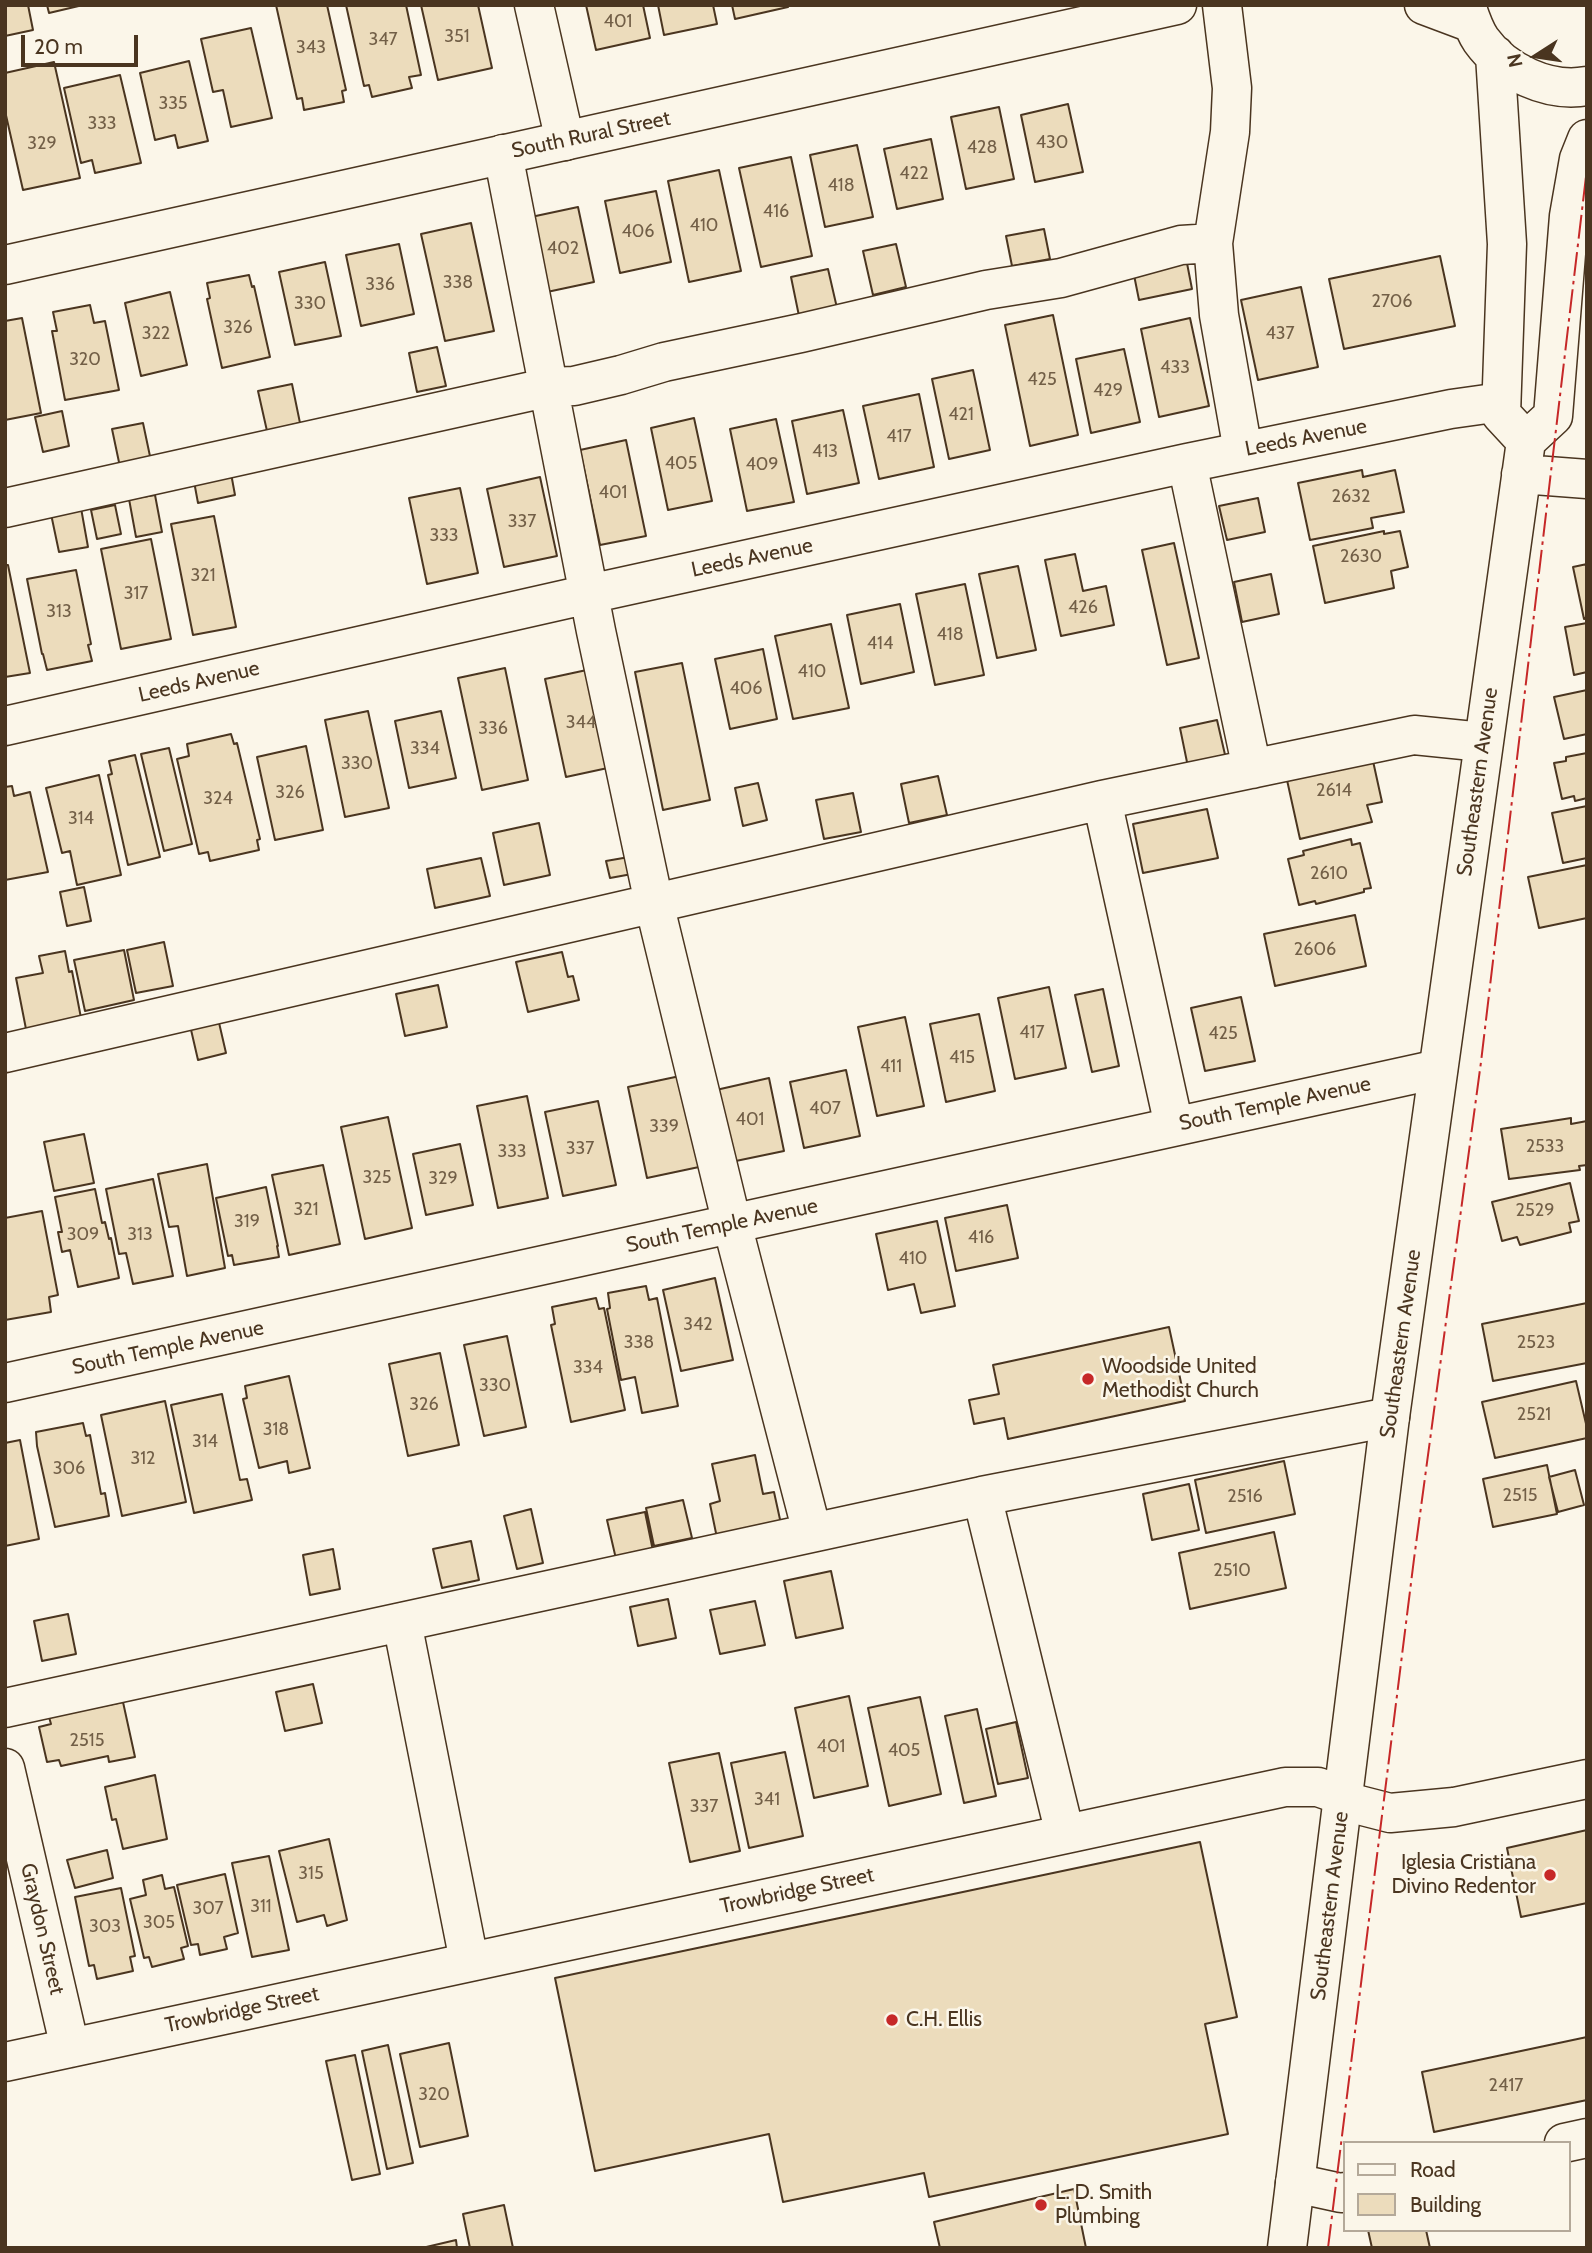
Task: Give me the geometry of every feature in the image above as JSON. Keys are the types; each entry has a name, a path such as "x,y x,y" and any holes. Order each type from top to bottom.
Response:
{"street":[{"path":"534,5 565,141"},
{"name":"South Rural Street","path":"5,265 1177,5"},
{"path":"1222,5 1232,88 1230,132 1213,243 1219,316 1243,451"},
{"path":"1424,5 1469,14 1482,40 1495,55 1519,74 1547,85 1578,88 1587,86"},
{"path":"1495,55 1507,244 1501,414 1524,458 1587,479"},
{"path":"1524,458 1553,416 1569,216 1579,159 1587,139"},
{"path":"503,154 589,594 654,902 732,1224 812,1532"},
{"path":"5,508 550,387 585,384 664,362 777,339 986,290 1061,278 1181,245 1213,243"},
{"name":"Leeds Avenue","path":"5,726 1187,463 1502,402"},
{"name":"Southeastern Avenue","path":"1287,2248 1390,1417 1524,458"},
{"path":"1187,463 1252,769"},
{"path":"5,1053 1102,800 1413,735 1483,742"},
{"path":"1102,800 1174,1126"},
{"name":"South Temple Avenue","path":"5,1383 1438,1069"},
{"path":"5,1708 982,1496 1390,1417"},
{"path":"982,1496 1065,1834"},
{"path":"402,1622 469,1961"},
{"name":"Graydon Street","path":"5,1768 70,2048"},
{"name":"Trowbridge Street","path":"5,2062 1285,1787 1318,1787 1371,1810 1390,1813 1454,1807 1587,1779"},
{"path":"1295,2183 1344,2192"}],"building":[{"path":"5,5 28,5 33,30 5,36"},
{"path":"47,5 83,5 49,13"},
{"path":"276,5 327,5 346,90 342,91 344,102 304,110 302,98 297,99"},
{"path":"346,5 406,5 421,75 409,77 412,88 372,97 369,85 364,86"},
{"path":"421,5 478,5 492,68 438,80"},
{"path":"586,5 643,5 650,38 596,50"},
{"path":"658,5 713,5 717,24 664,35"},
{"path":"732,5 788,5 788,7 735,19"},
{"path":"251,28 272,118 231,127 223,90 213,92 201,39"},
{"path":"189,61 208,141 178,148 175,135 155,140 140,73"},
{"path":"54,62 80,178 23,190 5,111 5,73"},
{"path":"120,75 141,163 95,173 92,160 81,163 64,88"},
{"path":"1068,104 1083,172 1035,182 1021,115"},
{"path":"999,107 1014,179 966,189 951,117"},
{"path":"931,139 943,199 897,209 884,149"},
{"path":"857,145 873,217 825,227 810,155"},
{"path":"791,157 812,256 761,267 739,168"},
{"path":"719,170 741,271 689,282 668,181"},
{"path":"656,191 671,262 620,273 605,201"},
{"path":"578,207 594,282 547,292 531,217"},
{"path":"471,223 494,331 445,341 421,234"},
{"path":"1044,229 1050,259 1012,266 1006,236"},
{"path":"399,244 414,314 361,326 346,255"},
{"path":"896,244 906,287 873,295 863,251"},
{"path":"1440,256 1455,326 1344,349 1329,279"},
{"path":"1186,258 1192,289 1139,300 1133,270"},
{"path":"325,262 341,336 295,345 279,272"},
{"path":"828,269 837,308 799,316 791,277"},
{"path":"249,275 252,287 254,286 270,357 222,368 207,299 210,298 207,283"},
{"path":"1301,287 1318,367 1258,380 1241,300"},
{"path":"170,292 187,365 141,376 125,303"},
{"path":"90,305 94,323 105,321 119,390 65,400 52,331 57,331 53,312"},
{"path":"1053,315 1078,435 1030,446 1005,325"},
{"path":"22,318 41,413 5,420 5,321"},
{"path":"1190,318 1209,406 1159,417 1141,329"},
{"path":"437,347 446,386 417,392 409,353"},
{"path":"1124,349 1140,422 1091,433 1076,359"},
{"path":"973,370 990,450 949,459 932,379"},
{"path":"292,384 300,423 267,431 258,391"},
{"path":"919,394 934,467 879,479 863,406"},
{"path":"843,410 859,483 807,494 792,421"},
{"path":"62,411 69,446 43,452 35,417"},
{"path":"694,418 712,501 668,510 651,428"},
{"path":"776,419 794,502 747,511 730,429"},
{"path":"143,423 151,461 120,467 112,429"},
{"path":"626,440 646,536 600,545 580,450"},
{"path":"230,468 235,495 198,503 193,476"},
{"path":"1362,470 1363,477 1395,470 1404,512 1371,518 1373,528 1310,540 1298,483"},
{"path":"540,477 557,556 504,567 487,489"},
{"path":"460,488 478,573 427,584 409,498"},
{"path":"155,495 162,532 136,537 129,499"},
{"path":"1258,498 1265,532 1227,540 1219,506"},
{"path":"115,505 121,534 97,539 91,510"},
{"path":"81,508 88,547 59,552 51,514"},
{"path":"214,516 236,627 193,635 171,524"},
{"path":"1384,531 1384,534 1400,531 1408,567 1391,571 1394,588 1325,603 1313,546"},
{"path":"151,539 171,639 121,649 101,549"},
{"path":"1174,543 1199,658 1167,665 1142,550"},
{"path":"1075,554 1083,591 1106,586 1114,625 1061,636 1045,560"},
{"path":"1587,564 1587,618 1584,619 1573,567"},
{"path":"5,565 8,565 30,673 5,677"},
{"path":"1018,566 1036,650 997,658 979,574"},
{"path":"76,570 92,661 47,670 27,579"},
{"path":"1271,574 1279,614 1242,622 1234,582"},
{"path":"965,584 984,675 935,685 916,594"},
{"path":"900,604 914,672 861,684 847,615"},
{"path":"1587,623 1587,672 1574,675 1565,627"},
{"path":"831,624 849,708 793,719 775,636"},
{"path":"763,649 777,719 730,729 715,659"},
{"path":"682,663 710,800 663,810 635,672"},
{"path":"505,668 528,780 482,790 458,678"},
{"path":"596,668 617,766 566,777 545,679"},
{"path":"1587,690 1587,734 1564,739 1554,697"},
{"path":"368,711 389,808 345,817 325,720"},
{"path":"441,711 456,778 409,788 395,721"},
{"path":"1217,720 1226,759 1188,767 1180,728"},
{"path":"231,734 234,744 237,743 260,839 257,840 259,850 210,861 208,852 199,854 177,759 189,756 187,744"},
{"path":"306,746 323,830 275,840 257,757"},
{"path":"169,748 192,844 164,851 141,754"},
{"path":"1587,753 1587,798 1575,801 1574,796 1562,799 1554,763 1566,761 1566,757"},
{"path":"135,755 160,857 128,865 108,775 112,774 109,761"},
{"path":"1373,761 1382,802 1367,805 1372,822 1300,839 1287,780"},
{"path":"99,775 121,875 77,885 70,851 62,853 46,788"},
{"path":"938,776 947,815 909,823 901,784"},
{"path":"758,783 767,820 743,826 735,788"},
{"path":"12,786 14,796 30,792 48,872 5,880 5,787"},
{"path":"853,793 861,832 824,839 816,800"},
{"path":"1587,806 1587,858 1563,863 1552,813"},
{"path":"1207,809 1218,858 1143,873 1133,824"},
{"path":"539,823 550,875 504,885 493,833"},
{"path":"1351,839 1352,845 1360,843 1371,888 1316,904 1315,901 1299,905 1288,859 1304,855 1303,851"},
{"path":"629,857 632,874 610,878 606,861"},
{"path":"481,858 490,896 435,908 427,869"},
{"path":"1587,865 1587,918 1539,928 1528,877"},
{"path":"84,887 91,921 67,926 60,892"},
{"path":"1355,915 1366,966 1275,986 1264,934"},
{"path":"164,942 173,986 136,993 127,950"},
{"path":"124,950 134,1000 85,1011 74,960"},
{"path":"65,951 69,972 72,971 81,1018 26,1029 16,978 43,973 39,956"},
{"path":"562,952 568,977 573,976 579,1000 528,1012 516,962"},
{"path":"438,985 447,1027 405,1036 396,994"},
{"path":"1049,987 1066,1068 1015,1079 998,998"},
{"path":"1103,989 1119,1066 1092,1072 1075,995"},
{"path":"1241,997 1255,1061 1205,1071 1191,1008"},
{"path":"217,1014 226,1053 198,1060 189,1021"},
{"path":"979,1014 995,1091 946,1102 930,1024"},
{"path":"905,1017 924,1106 877,1116 858,1027"},
{"path":"846,1070 860,1136 804,1148 790,1082"},
{"path":"680,1076 699,1167 647,1178 628,1087"},
{"path":"769,1078 784,1151 731,1162 716,1090"},
{"path":"527,1096 548,1198 498,1208 477,1106"},
{"path":"598,1101 616,1185 563,1196 545,1112"},
{"path":"388,1117 412,1228 365,1239 341,1127"},
{"path":"1571,1118 1571,1124 1587,1121 1587,1165 1579,1166 1580,1170 1509,1179 1501,1129"},
{"path":"84,1134 94,1183 54,1191 44,1142"},
{"path":"460,1144 473,1205 426,1215 413,1154"},
{"path":"207,1164 225,1268 187,1276 178,1226 169,1227 158,1174"},
{"path":"323,1165 340,1244 289,1255 272,1175"},
{"path":"153,1179 173,1276 133,1284 126,1253 119,1254 106,1189"},
{"path":"1570,1183 1579,1221 1569,1223 1571,1232 1520,1245 1517,1237 1502,1241 1492,1202"},
{"path":"266,1187 279,1257 234,1265 232,1255 228,1256 216,1198"},
{"path":"95,1189 102,1223 105,1222 109,1239 111,1238 119,1278 78,1287 70,1250 62,1252 58,1232 62,1232 55,1197"},
{"path":"1007,1205 1018,1258 956,1271 945,1218"},
{"path":"42,1211 58,1295 49,1297 51,1312 5,1320 5,1218"},
{"path":"937,1221 955,1306 921,1313 914,1284 888,1290 876,1234"},
{"path":"715,1278 733,1360 681,1371 663,1290"},
{"path":"646,1286 649,1300 657,1298 678,1406 642,1413 635,1377 621,1380 607,1309 610,1308 608,1293"},
{"path":"596,1298 599,1309 604,1308 625,1410 571,1422 551,1325 555,1324 552,1307"},
{"path":"1587,1303 1587,1363 1493,1381 1482,1324"},
{"name":"Woodside United Methodist Church","path":"1169,1327 1185,1401 1008,1439 1004,1418 974,1424 969,1400 999,1394 993,1365"},
{"path":"507,1336 526,1427 484,1436 464,1345"},
{"path":"440,1353 459,1445 408,1456 389,1364"},
{"path":"289,1376 310,1468 289,1473 287,1461 259,1468 243,1399 247,1398 245,1386"},
{"path":"1576,1381 1587,1438 1495,1458 1482,1402"},
{"path":"222,1394 240,1480 247,1479 252,1500 194,1513 171,1405"},
{"path":"165,1401 186,1502 122,1516 101,1415"},
{"path":"83,1423 86,1436 90,1435 101,1494 105,1493 109,1516 55,1527 36,1432"},
{"path":"20,1440 39,1539 5,1546 5,1443"},
{"path":"755,1455 763,1494 774,1492 781,1524 717,1538 710,1504 720,1501 712,1464"},
{"path":"1284,1461 1295,1514 1206,1533 1195,1480"},
{"path":"1547,1465 1557,1514 1493,1527 1483,1479"},
{"path":"1575,1470 1584,1505 1558,1512 1549,1477"},
{"path":"1189,1484 1199,1530 1152,1540 1143,1494"},
{"path":"683,1500 692,1538 654,1546 646,1508"},
{"path":"531,1509 543,1563 517,1569 504,1516"},
{"path":"645,1512 653,1551 616,1559 607,1520"},
{"path":"1274,1532 1286,1588 1190,1609 1179,1553"},
{"path":"471,1541 479,1580 442,1588 433,1549"},
{"path":"333,1549 340,1589 310,1595 303,1555"},
{"path":"831,1571 843,1628 796,1638 784,1581"},
{"path":"668,1599 676,1638 638,1646 630,1607"},
{"path":"755,1601 765,1645 720,1654 710,1610"},
{"path":"68,1614 76,1654 42,1661 34,1621"},
{"path":"313,1684 322,1723 285,1731 276,1692"},
{"path":"849,1696 868,1786 814,1798 795,1708"},
{"path":"920,1697 941,1794 889,1806 868,1708"},
{"path":"123,1702 135,1757 109,1762 108,1756 61,1766 59,1760 47,1762 39,1727 51,1724 49,1717"},
{"path":"977,1709 996,1796 964,1803 945,1716"},
{"path":"1016,1722 1028,1778 998,1784 986,1729"},
{"path":"785,1752 803,1836 749,1848 731,1763"},
{"path":"719,1753 740,1851 690,1862 669,1763"},
{"path":"155,1775 167,1839 123,1849 116,1819 112,1820 105,1787"},
{"name":"Iglesia Cristiana Divino Redentor","path":"1587,1830 1587,1903 1521,1917 1507,1848"},
{"path":"329,1839 347,1920 327,1926 324,1915 297,1922 279,1851"},
{"name":"C.H. Ellis","path":"1200,1842 1237,2017 1205,2024 1228,2134 929,2197 924,2173 783,2202 769,2134 595,2171 555,1978"},
{"path":"107,1850 113,1878 75,1888 67,1860"},
{"path":"269,1856 289,1950 252,1957 232,1863"},
{"path":"225,1874 238,1933 224,1937 227,1949 200,1955 198,1944 191,1945 177,1885"},
{"path":"162,1875 165,1889 174,1887 188,1946 181,1948 184,1959 152,1967 149,1957 144,1958 130,1899 146,1895 143,1880"},
{"path":"121,1888 135,1956 130,1957 133,1971 97,1979 94,1965 89,1966 75,1897"},
{"path":"1587,2037 1587,2100 1434,2132 1422,2072"},
{"path":"449,2043 468,2136 420,2147 400,2054"},
{"path":"388,2045 413,2163 387,2169 362,2051"},
{"path":"355,2055 380,2174 352,2180 326,2061"},
{"name":"L. D. Smith Plumbing","path":"1074,2189 1086,2248 940,2248 934,2222"},
{"path":"504,2205 513,2248 470,2248 463,2214"},
{"path":"1368,2232 1426,2232 1430,2248 1372,2248"},
{"path":"456,2240 457,2248 422,2248"}],"power":[{"path":"1328,2248 1414,1559 1481,1062 1587,168"}],"place":[{"name":"Woodside United Methodist Church","path":"1088,1379"},
{"name":"Iglesia Cristiana Divino Redentor","path":"1550,1875"},
{"name":"C.H. Ellis","path":"892,2020"},
{"name":"L. D. Smith Plumbing","path":"1041,2205"}]}
